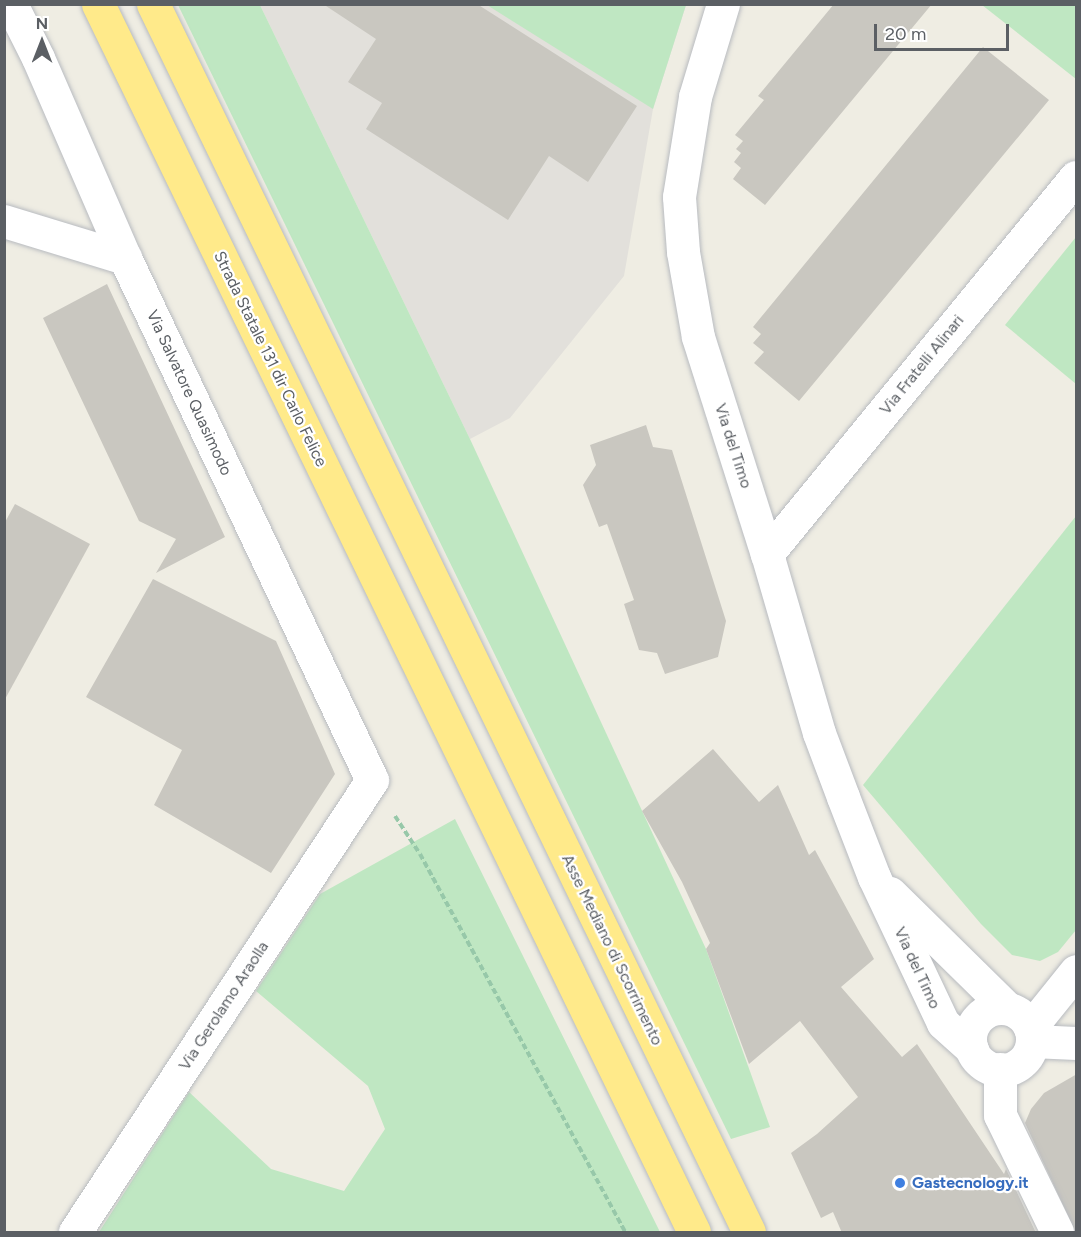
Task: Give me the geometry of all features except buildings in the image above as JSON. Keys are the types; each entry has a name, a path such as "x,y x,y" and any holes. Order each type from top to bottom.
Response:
{"highway":[{"name":"Strada Statale 131 dir Carlo Felice","path":"98,4 694,1233"},
{"name":"Asse Mediano di Scorrimento","path":"153,4 749,1233"}],"street":[{"name":"Via Salvatore Quasimodo","path":"11,4 38,58 125,258 372,780"},
{"name":"Via del Timo","path":"723,4 695,97 679,197 682,241 698,337 767,554 819,733 874,877 943,1023 972,1049"},
{"name":"Via Fratelli Alinari","path":"767,554 1077,177"},
{"path":"4,221 125,258"},
{"name":"Via Gerolamo Araolla","path":"75,1233 372,780"},
{"name":"Via del Timo","path":"874,877 1023,1026"},
{"path":"1023,1026 1077,971"},
{"path":"1023,1026 1028,1054 1012,1068 1000,1069 983,1064 972,1049 971,1029 982,1014 989,1010 1023,1026 1077,1043"},
{"path":"1000,1069 1000,1115 1057,1233"}],"path":[{"path":"372,780 420,854 625,1233"}],"shaded area":[{"path":"260,5 686,5 653,109 624,276 510,418 470,439"}],"green space":[{"path":"178,5 260,5 470,439 706,949 770,1127 731,1139"},
{"path":"487,5 686,5 653,109"},
{"path":"982,5 1076,5 1076,79"},
{"path":"1076,237 1076,384 1005,325"},
{"path":"1076,516 1076,930 1058,952 1040,961 1012,955 981,924 863,785"},
{"path":"455,819 660,1232 99,1232 189,1092 271,1169 344,1191 385,1129 368,1086 256,991 320,894"}],"place":[{"name":"Gastecnology.it","path":"900,1183"}]}
